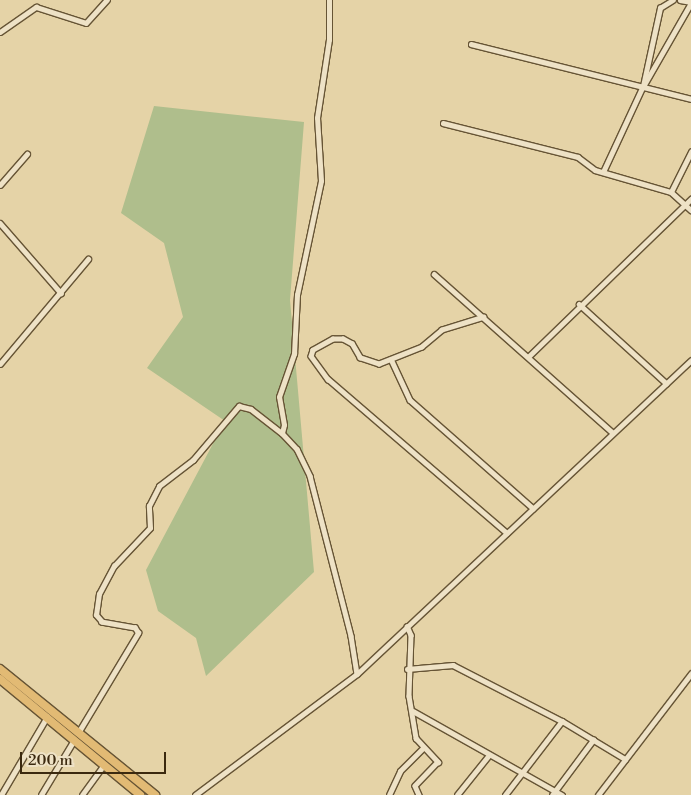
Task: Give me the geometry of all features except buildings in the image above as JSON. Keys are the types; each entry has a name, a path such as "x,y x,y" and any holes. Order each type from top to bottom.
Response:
{"highway":[{"path":"0,669 76,736 104,766 140,795"},
{"path":"0,678 47,717 76,736 155,795"}],"street":[{"path":"0,32 36,7 86,23 107,0"},
{"path":"282,433 284,425 279,397 294,354 297,295 321,182 318,118 329,40 329,0"},
{"path":"643,86 660,8 673,0"},
{"path":"603,172 643,86 691,2 680,0"},
{"path":"471,44 691,99"},
{"path":"443,123 578,157 603,172 672,192 691,210"},
{"path":"672,192 691,152"},
{"path":"0,185 27,154"},
{"path":"529,356 579,304 691,198"},
{"path":"0,223 61,293"},
{"path":"0,364 88,259"},
{"path":"434,274 529,356 613,433"},
{"path":"579,304 666,383"},
{"path":"484,317 442,330 422,347 374,364 360,358 348,341 337,339 313,350 311,356 328,380 507,533"},
{"path":"391,359 410,400 533,508"},
{"path":"195,795 252,751 282,733 356,674 691,360"},
{"path":"41,795 138,633 135,628 102,622 96,610 98,594 114,566 150,528 149,506 159,486 193,460 235,407 245,406 282,433 297,449 321,506 356,674"},
{"path":"407,626 410,634 407,669 414,711 416,738 422,749 438,762 415,786 419,795"},
{"path":"407,669 453,666 562,721 625,759"},
{"path":"598,795 691,674"},
{"path":"414,711 553,793 562,795"},
{"path":"1,795 47,717"},
{"path":"505,795 562,721"},
{"path":"553,793 593,740"},
{"path":"389,795 400,771 422,749"},
{"path":"457,795 489,755"},
{"path":"82,795 104,766"}],"green space":[{"path":"154,106 304,122 290,300 314,572 206,676 196,638 158,611 146,570 225,421 147,368 183,317 164,243 121,213"}]}
